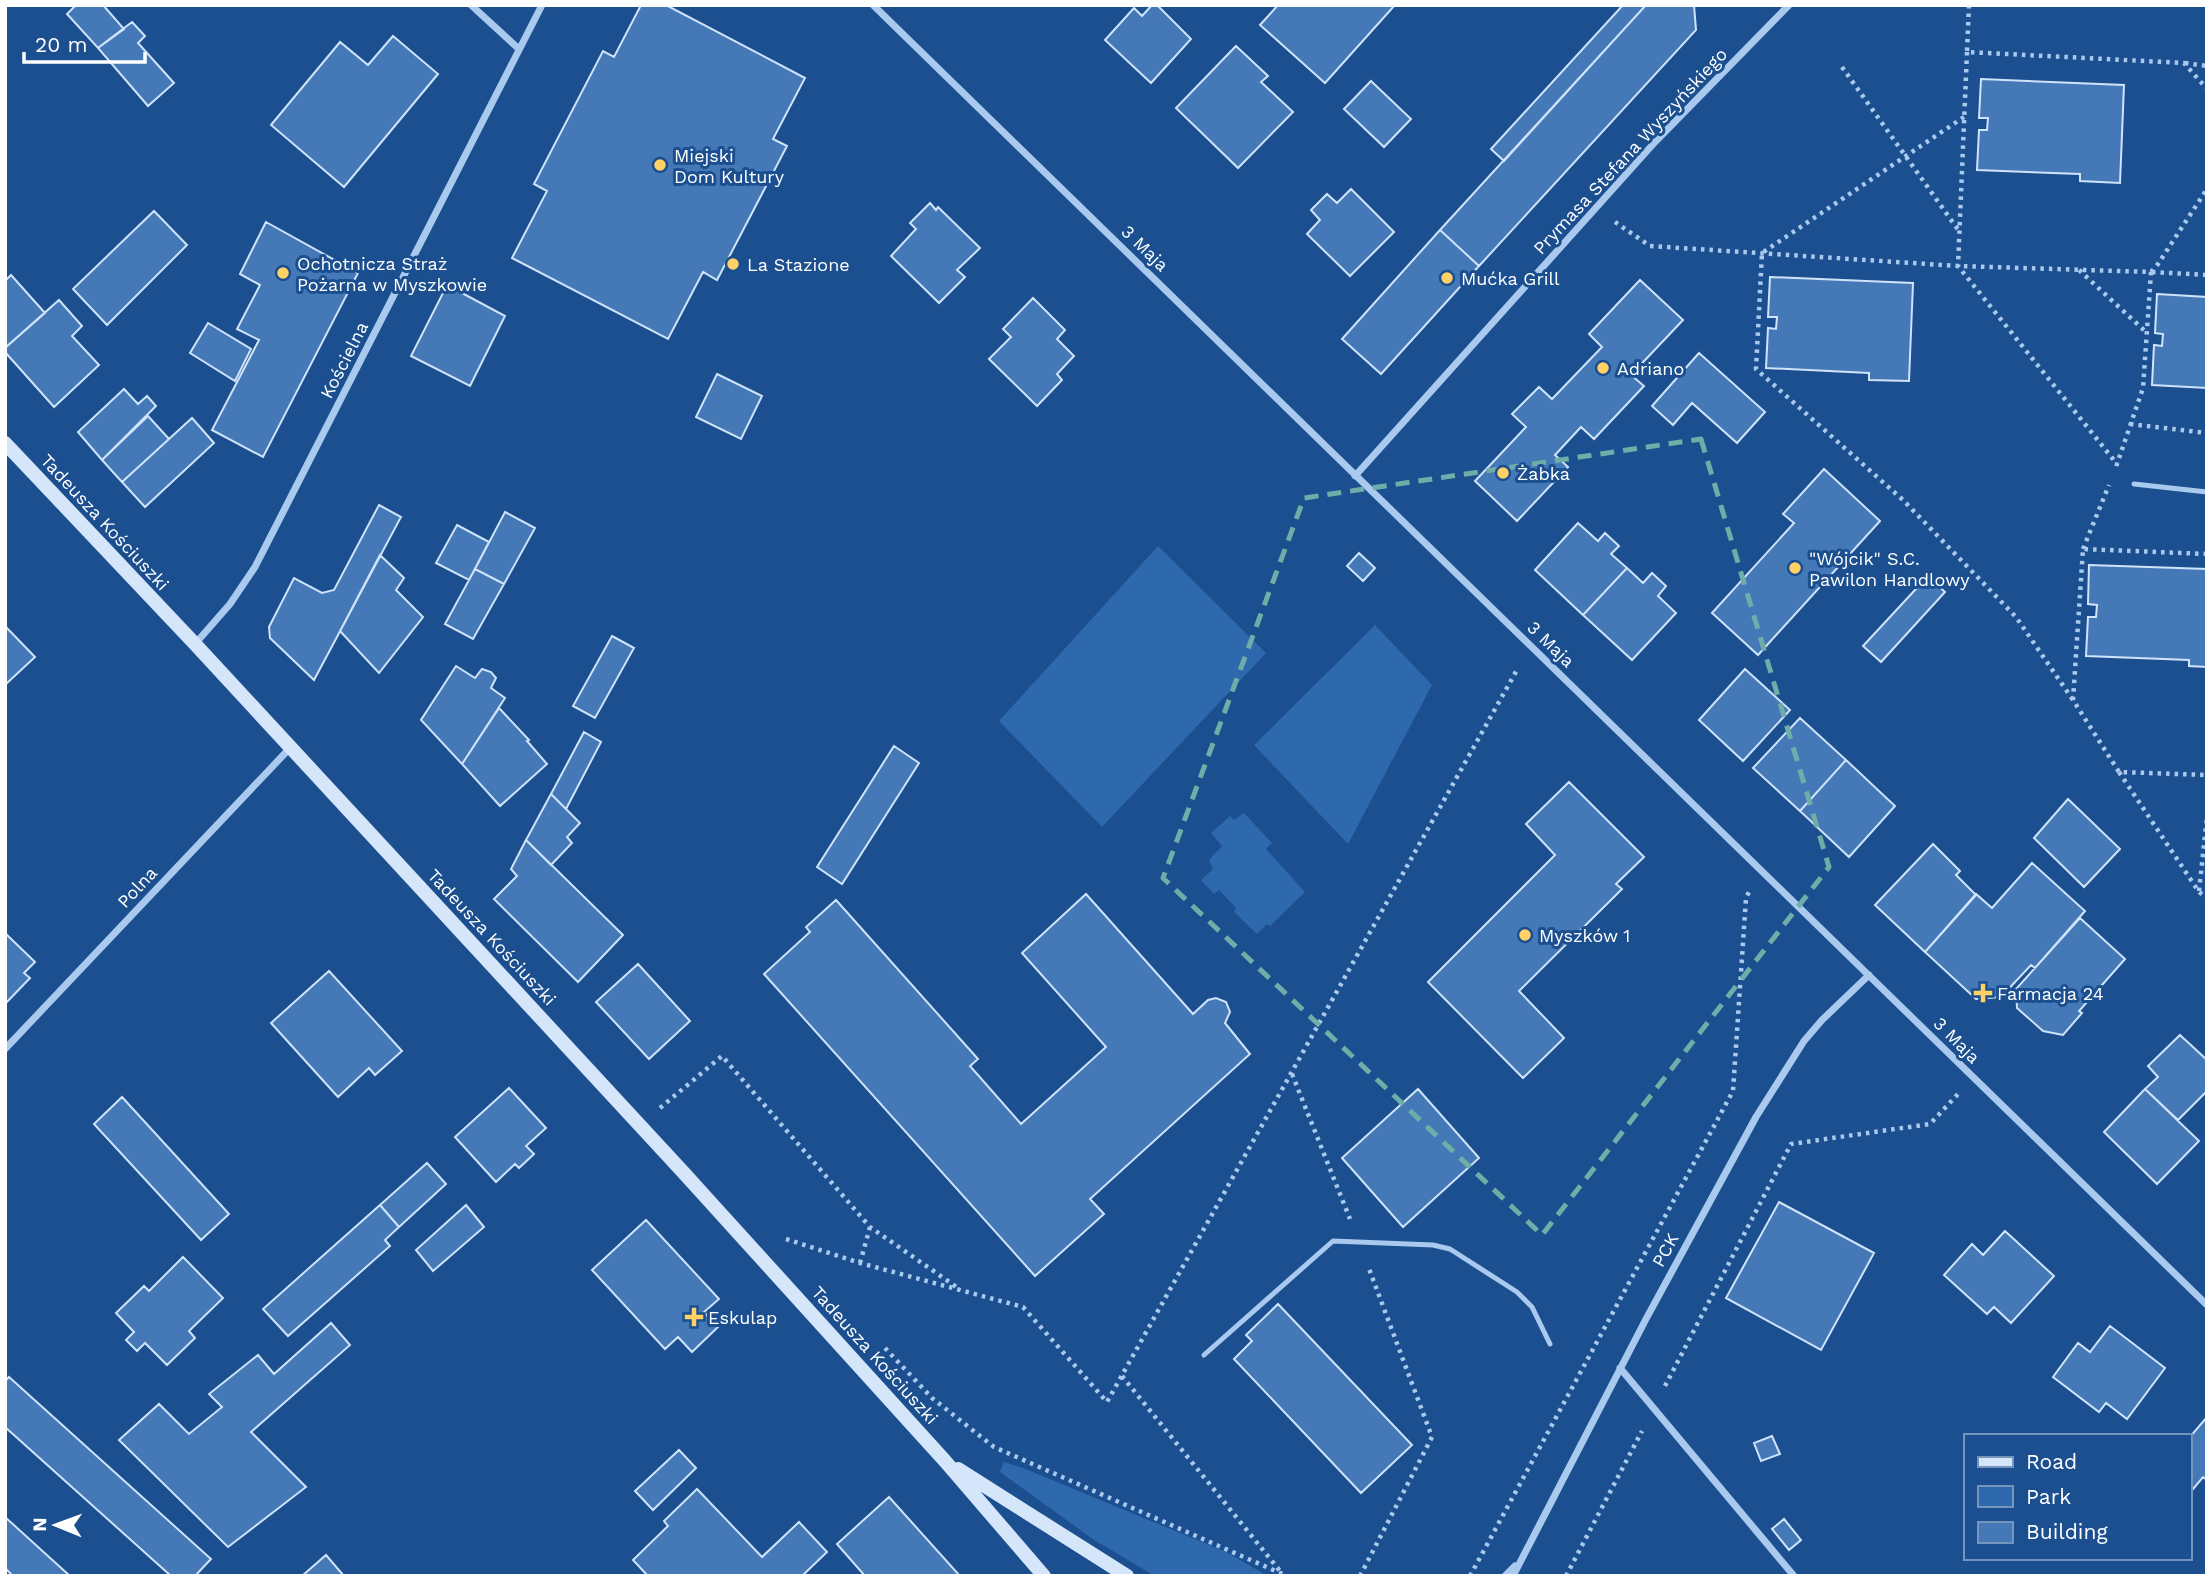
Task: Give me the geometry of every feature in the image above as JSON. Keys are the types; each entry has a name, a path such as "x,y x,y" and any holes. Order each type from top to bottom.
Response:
{"main road":[{"name":"Tadeusza Kościuszki","path":"5,443 291,747 640,1125 945,1461 1044,1576"},
{"name":"Tadeusza Kościuszki","path":"945,1461 1127,1576"}],"street":[{"path":"471,5 519,49"},
{"name":"Kościelna","path":"195,644 230,604 256,567 542,5"},
{"name":"3 Maja","path":"873,5 2207,1305"},
{"name":"Prymasa Stefana Wyszyńskiego","path":"1355,476 1655,142 1789,5"},
{"name":"Polna","path":"5,1049 291,747"},
{"name":"PCK","path":"1513,1576 1620,1368 1756,1116 1790,1061 1822,1020 1869,975"},
{"path":"1620,1368 1794,1576"},
{"name":"PCK","path":"1505,1576 1520,1560"}],"lane":[{"path":"2134,484 2207,492"},
{"path":"1204,1355 1333,1241 1433,1245 1450,1249 1517,1292 1532,1307 1550,1344"}],"path":[{"path":"1969,5 1958,266 2117,465"},
{"path":"1967,52 2184,62 2207,66"},
{"path":"2184,62 2207,89"},
{"path":"1842,67 1959,231"},
{"path":"1762,253 1964,117"},
{"path":"2073,700 2083,549 2117,465 2143,388 2151,272 2207,189"},
{"path":"1596,209 1650,246 1958,266 2207,275"},
{"path":"1762,253 1756,369 1903,500 2016,617 2199,892 2207,898"},
{"path":"2079,270 2146,332"},
{"path":"2130,424 2207,433"},
{"path":"2083,549 2207,554"},
{"path":"786,1239 860,1263 1023,1307 1107,1402 1530,645"},
{"path":"2119,772 2207,775"},
{"path":"2199,892 2207,817"},
{"path":"1470,1576 1733,1091 1746,898 1761,869"},
{"path":"640,1125 722,1056 870,1227 962,1291"},
{"path":"1291,1074 1359,1242 1432,1437 1360,1576"},
{"path":"1566,1576 1791,1144 1930,1124 1973,1078"},
{"path":"860,1263 870,1227"},
{"path":"778,1230 794,1249"},
{"path":"879,1342 932,1398 994,1447 1287,1576"},
{"path":"1122,1376 1280,1572"}],"highlighted area":[{"path":"1701,439 1829,867 1542,1235 1163,878 1304,498"}],"green space":[{"path":"1158,546 1266,653 1102,827 999,721"},
{"path":"1375,625 1432,685 1348,844 1254,745"},
{"path":"1244,813 1272,843 1266,849 1305,892 1270,926 1267,924 1257,934 1234,912 1236,908 1219,890 1214,894 1201,880 1213,869 1209,860 1222,846 1211,833 1230,816 1234,820"},
{"path":"1004,1462 1226,1552 1268,1576 1155,1576 1094,1540 1000,1472"}],"building":[{"path":"76,5 103,5 124,29 98,48 67,14"},
{"name":"Miejski Dom Kultury","path":"641,5 666,5 805,78 773,139 787,146 717,280 703,272 668,339 512,258 547,191 534,184 603,51 614,57"},
{"path":"1152,5 1157,5 1191,39 1151,83 1105,40 1134,8 1142,16"},
{"path":"1278,5 1395,5 1325,83 1260,25"},
{"path":"1623,5 1646,5 1504,161 1491,149"},
{"path":"1646,5 1694,5 1696,30 1479,266 1440,230"},
{"path":"132,22 145,36 138,43 174,83 148,106 98,48"},
{"path":"393,36 438,74 344,187 271,125 340,42 368,65"},
{"path":"1236,46 1268,76 1261,82 1293,112 1238,168 1176,108"},
{"path":"1981,79 2124,85 2120,183 2080,181 2080,174 1977,170 1979,130 1987,130 1988,118 1979,118"},
{"path":"1371,81 1411,119 1384,147 1344,109"},
{"path":"1351,189 1394,232 1350,276 1307,234 1320,220 1311,210 1327,194 1337,203"},
{"path":"930,203 936,210 938,207 980,248 957,270 965,277 939,303 891,256 916,229 910,223"},
{"path":"154,211 187,245 107,325 73,289"},
{"path":"266,222 358,273 263,457 212,430 259,340 237,329 260,285 240,274"},
{"path":"1440,230 1479,266 1381,374 1342,339"},
{"path":"11,275 45,313 5,348 5,281"},
{"path":"1770,277 1913,283 1909,381 1869,380 1869,373 1766,368 1768,328 1776,329 1777,317 1768,317"},
{"path":"1640,280 1683,320 1631,375 1644,386 1594,439 1581,427 1555,455 1568,467 1517,521 1475,481 1526,427 1512,414 1539,387 1552,399 1602,347 1589,334"},
{"path":"447,285 505,316 470,386 411,356"},
{"path":"2157,294 2207,297 2207,388 2152,385 2154,345 2162,346 2163,334 2155,333"},
{"path":"1033,298 1065,330 1057,339 1074,356 1057,374 1062,380 1037,406 989,359 1011,337 1003,329"},
{"path":"59,300 82,326 72,336 99,365 54,407 5,352 5,348"},
{"path":"208,323 251,349 235,381 190,353"},
{"path":"1699,353 1765,412 1737,443 1692,403 1673,425 1652,406"},
{"path":"717,374 762,396 741,439 696,417"},
{"path":"124,389 138,404 147,396 156,406 102,460 78,432"},
{"path":"148,416 169,439 122,482 102,460"},
{"path":"192,418 214,443 145,507 122,482"},
{"name":"\"Wójcik\" S.C. Pawilon Handlowy","path":"1824,469 1880,521 1758,655 1712,613 1794,523 1783,514"},
{"path":"379,505 401,517 314,680 270,638 269,627 294,578 322,593 334,590"},
{"path":"505,512 535,528 504,584 475,569"},
{"path":"1578,523 1598,541 1605,533 1619,546 1611,554 1627,568 1583,615 1535,570"},
{"path":"457,525 489,542 469,580 436,563"},
{"path":"1359,553 1375,568 1363,581 1347,566"},
{"path":"380,555 404,578 396,590 423,617 379,673 340,631"},
{"path":"2089,565 2207,569 2207,667 2189,666 2189,660 2086,656 2088,617 2096,617 2097,605 2088,604"},
{"path":"1627,568 1643,583 1652,573 1666,586 1658,596 1676,613 1632,660 1583,615"},
{"path":"475,569 504,584 473,639 445,624"},
{"path":"1928,576 1945,592 1881,662 1863,646"},
{"path":"5,626 35,657 5,685"},
{"path":"612,636 634,648 595,718 573,706"},
{"path":"456,666 475,678 482,669 491,672 496,678 491,688 505,698 462,764 421,720"},
{"path":"1745,669 1790,710 1743,761 1699,720"},
{"path":"499,708 547,764 500,806 462,764"},
{"path":"1800,718 1846,760 1800,811 1753,768"},
{"path":"584,732 601,742 566,809 551,794"},
{"path":"894,746 919,763 842,884 817,867"},
{"path":"1846,760 1895,806 1849,857 1800,811"},
{"name":"Myszków 1","path":"1569,782 1644,857 1616,884 1622,889 1519,991 1564,1038 1523,1078 1428,982 1555,855 1526,824"},
{"path":"551,794 580,823 567,837 572,843 551,865 526,840"},
{"path":"2068,799 2120,849 2084,887 2034,838"},
{"path":"526,840 623,935 578,982 494,899 517,876 511,869"},
{"path":"1933,844 1960,871 1956,875 1976,895 1925,952 1875,905"},
{"path":"2032,863 2085,911 2035,968 2031,965 2001,997 1976,999 1925,952 1976,894 1992,908"},
{"path":"1086,894 1193,1014 1208,1000 1216,998 1226,1002 1230,1012 1225,1023 1250,1054 1090,1199 1104,1214 1035,1276 764,974 810,932 806,927 836,900 978,1059 970,1066 1021,1124 1106,1047 1022,953"},
{"path":"2080,918 2125,959 2079,1011 2082,1013 2063,1035 2043,1031 2017,1008 2016,989"},
{"path":"5,933 35,962 24,973 30,978 5,1004"},
{"path":"638,964 690,1021 649,1059 596,1002"},
{"path":"329,971 402,1051 375,1075 369,1068 338,1097 271,1023"},
{"path":"2180,1035 2207,1060 2207,1091 2178,1120 2145,1089 2158,1077 2148,1066"},
{"path":"509,1088 546,1128 526,1146 534,1154 519,1168 515,1164 496,1182 455,1137"},
{"path":"1418,1089 1479,1158 1403,1227 1342,1158"},
{"path":"2145,1089 2199,1141 2157,1184 2104,1132"},
{"path":"122,1097 229,1214 201,1240 94,1124"},
{"path":"427,1163 446,1184 399,1227 380,1205"},
{"path":"1779,1202 1874,1253 1821,1350 1726,1298"},
{"path":"380,1205 399,1227 385,1240 390,1246 288,1336 263,1309"},
{"path":"466,1205 484,1227 433,1271 416,1250"},
{"path":"646,1220 719,1299 704,1312 718,1327 692,1352 678,1337 665,1349 592,1270"},
{"path":"2005,1231 2054,1276 2011,1323 1994,1307 1987,1314 1944,1275 1972,1244 1983,1255"},
{"path":"183,1257 223,1298 189,1331 195,1338 167,1365 145,1343 137,1351 126,1340 134,1332 116,1313 144,1286 149,1291"},
{"path":"1278,1304 1412,1445 1361,1493 1234,1359 1252,1341 1246,1335"},
{"path":"331,1323 350,1345 251,1432 306,1487 228,1547 119,1440 159,1404 189,1434 222,1407 209,1394 258,1355 274,1374"},
{"path":"2110,1326 2165,1368 2127,1419 2106,1403 2099,1412 2053,1377 2078,1343 2090,1352"},
{"path":"9,1377 211,1559 195,1576 171,1576 5,1427 5,1381"},
{"path":"2207,1417 2207,1480 2203,1477 2191,1492 2191,1467 2191,1436"},
{"path":"1772,1436 1780,1454 1761,1461 1754,1443"},
{"path":"679,1450 696,1468 653,1510 635,1491"},
{"path":"697,1489 762,1557 799,1522 827,1552 802,1576 648,1576 633,1560 668,1526 664,1521"},
{"path":"889,1497 960,1576 865,1576 837,1544"},
{"path":"5,1517 70,1576 13,1576 5,1568"},
{"path":"1784,1519 1801,1540 1789,1550 1772,1529"},
{"path":"326,1555 344,1576 302,1576"}],"place":[{"name":"Miejski Dom Kultury","path":"660,165"},
{"name":"La Stazione","path":"733,264"},
{"name":"Ochotnicza Straż Pożarna w Myszkowie","path":"283,273"},
{"name":"Mućka Grill","path":"1447,278"},
{"name":"Adriano","path":"1603,368"},
{"name":"Żabka","path":"1503,473"},
{"name":"\"Wójcik\" S.C. Pawilon Handlowy","path":"1795,568"},
{"name":"Myszków 1","path":"1525,935"},
{"name":"Farmacja 24","path":"1983,993"},
{"name":"Eskulap","path":"694,1317"}]}
